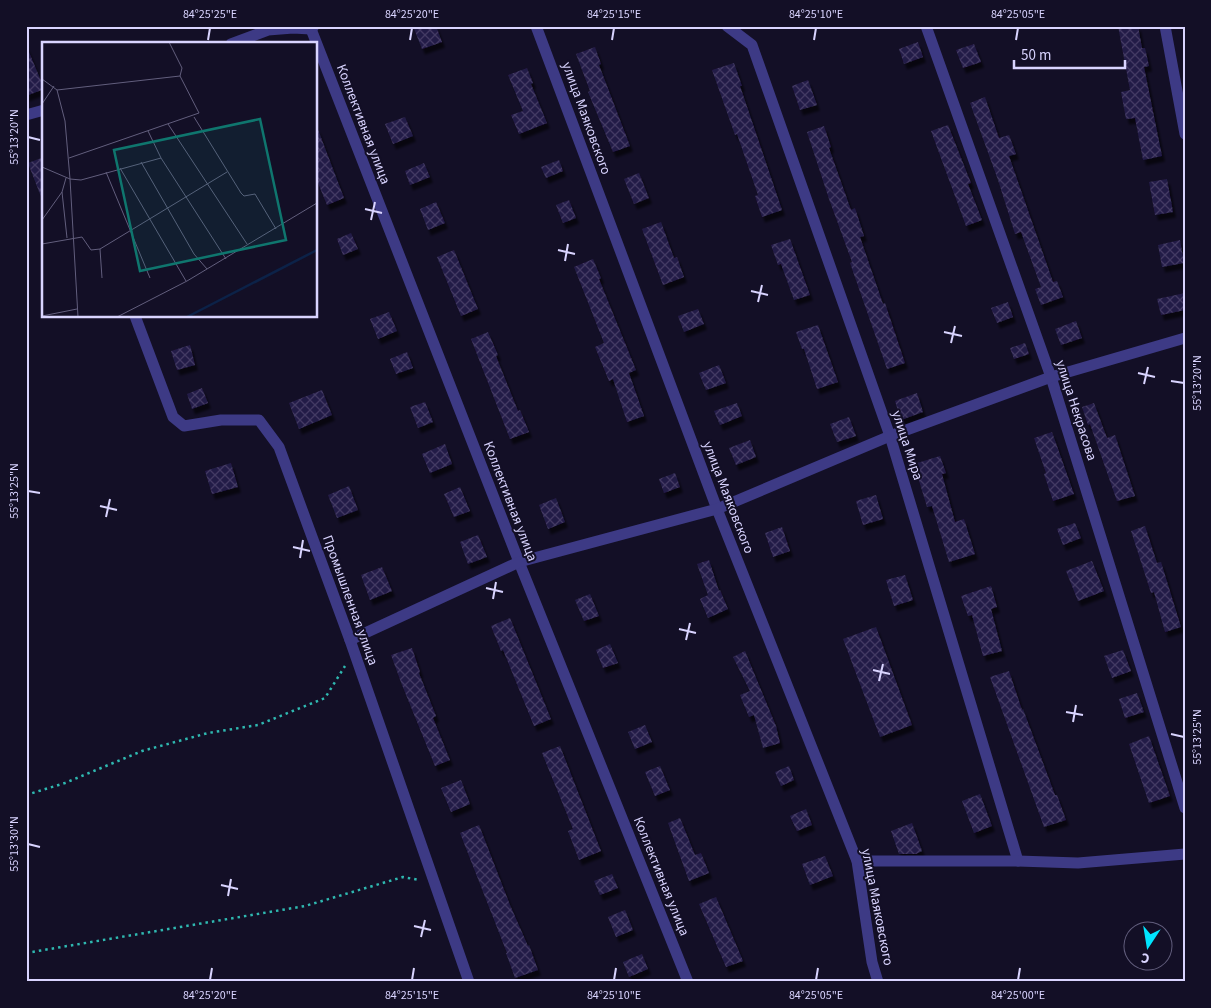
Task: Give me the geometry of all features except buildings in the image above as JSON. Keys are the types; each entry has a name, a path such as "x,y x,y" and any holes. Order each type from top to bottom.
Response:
{"street":[{"name":"улица Маяковского","path":"536,26 717,509 857,861 872,962 878,982"},
{"name":"улица Мира","path":"727,26 752,45 890,436 1018,861"},
{"name":"улица Некрасова","path":"926,26 1052,377 1185,808"},
{"path":"1165,26 1185,134"},
{"path":"236,42 268,30 312,28"},
{"name":"Коллективная улица","path":"312,28 317,42"},
{"name":"Коллективная улица","path":"318,43 519,562 688,982"},
{"path":"26,115 42,111"},
{"name":"Промышленная улица","path":"136,318 173,417 184,426 221,420 259,420 279,447 357,658 469,982"},
{"path":"350,640 519,562 717,509 890,436 1052,377 1185,338"},
{"path":"857,861 1078,863 1185,854"}],"path":[{"path":"26,795 65,783 142,751 208,733 258,725 325,698 343,668 357,658"},
{"path":"26,953 305,906 403,877 433,882"}]}
